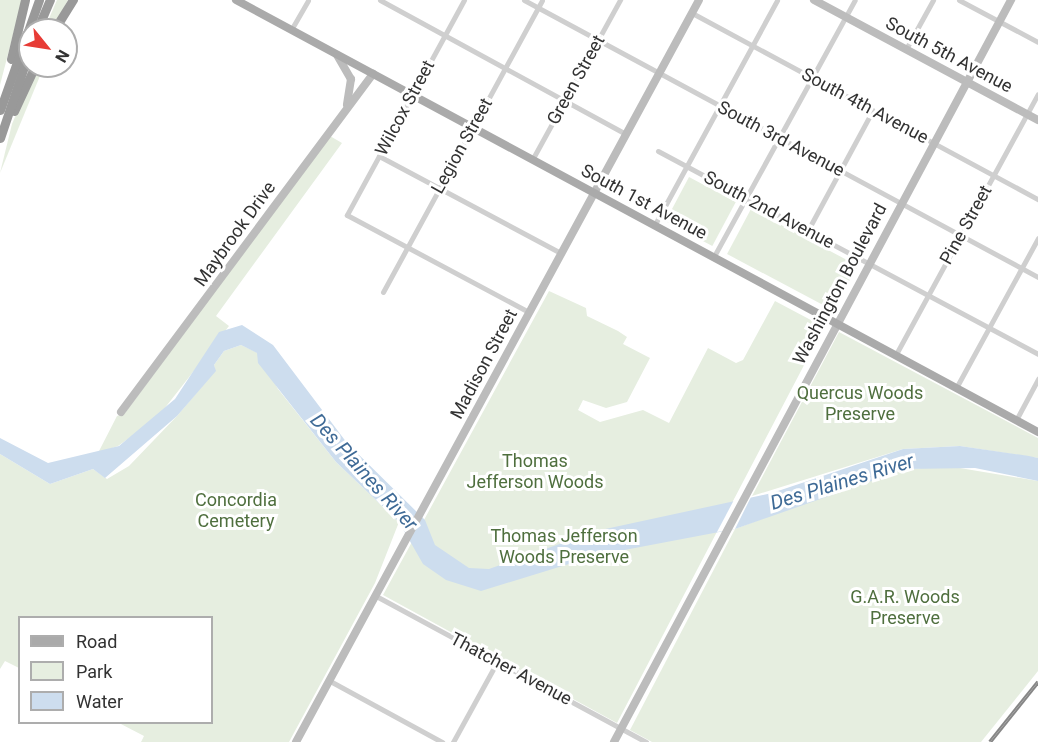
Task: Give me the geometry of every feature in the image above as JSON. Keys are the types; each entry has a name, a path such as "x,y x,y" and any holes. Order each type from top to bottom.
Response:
{"highway":[{"path":"11,76 25,0"},
{"path":"0,110 39,0"},
{"path":"42,18 50,0"},
{"path":"62,18 73,0"},
{"path":"0,138 20,78"},
{"path":"4,128 32,78"}],"main road":[{"name":"South 1st Avenue","path":"236,0 1038,432"}],"street":[{"path":"65,18 73,0"},
{"path":"291,30 308,0"},
{"path":"380,0 626,134"},
{"name":"Wilcox Street","path":"407,247 346,215 464,0"},
{"name":"South 3rd Avenue","path":"524,0 1038,277"},
{"name":"Legion Street","path":"383,292 542,0"},
{"name":"Green Street","path":"532,160 620,0"},
{"name":"Madison Street","path":"296,742 699,0"},
{"path":"654,226 777,0"},
{"name":"South 5th Avenue","path":"814,0 1038,120"},
{"path":"713,258 855,0"},
{"path":"906,50 933,0"},
{"path":"959,0 1038,42"},
{"name":"Washington Boulevard","path":"614,742 868,262 1011,0"},
{"name":"South 4th Avenue","path":"692,13 1038,199"},
{"path":"336,54 351,80 341,117"},
{"name":"Maybrook Drive","path":"121,412 373,74"},
{"name":"Pine Street","path":"895,356 1038,94"},
{"path":"808,230 873,110"},
{"name":"South 2nd Avenue","path":"658,151 1038,354"},
{"path":"379,156 561,253"},
{"path":"956,388 1038,238"},
{"path":"407,247 529,312"},
{"path":"1016,420 1038,379"},
{"name":"Thatcher Avenue","path":"376,596 646,742"},
{"path":"453,742 497,662"},
{"path":"330,681 442,742"}],"green space":[{"path":"0,0 22,0 0,85"},
{"path":"57,0 68,0 58,18 49,18"},
{"path":"32,78 39,78 0,173 12,124"},
{"path":"330,136 342,143 216,316 229,326 157,418 118,446 98,453 117,416 125,413"},
{"path":"689,177 736,202 712,246 666,221"},
{"path":"751,209 858,266 834,311 727,254"},
{"name":"Thomas Jefferson Woods Preserve","path":"549,291 586,308 587,316 627,337 623,344 650,358 627,402 606,408 583,400 578,410 600,422 643,410 669,423 708,348 736,363 743,360 775,301 824,327 617,723 383,595"},
{"name":"Quercus Woods Preserve","path":"839,332 1038,438 1038,458 960,446 903,449 752,496"},
{"name":"Concordia Cemetery","path":"241,345 258,353 278,389 336,462 399,522 375,583 289,742 141,742 144,736 121,724 213,724 213,616 18,616 18,668 5,661 0,669 0,454 50,484 93,469 107,479 129,466 177,416 215,371 214,365 224,351"},
{"name":"G.A.R. Woods Preserve","path":"942,465 1038,481 1038,671 981,742 652,742 630,730 735,529 881,474"}],"water":[{"name":"Des Plaines River","path":"242,325 273,345 347,443 425,520 435,545 469,568 489,569 596,531 772,493 903,449 960,446 1038,458 1038,481 975,468 906,469 735,529 598,555 481,591 446,580 423,564 399,522 336,462 258,363 257,353 241,345 224,351 214,365 216,371 177,416 105,478 93,469 50,484 0,454 0,438 48,463 119,446 175,399 219,332"}],"pier":[{"path":"752,495 735,529 717,532 735,498"}],"railway":[{"path":"990,742 1038,682"}],"park label":[{"name":"Thomas Jefferson Woods","path":"535,472"}]}
